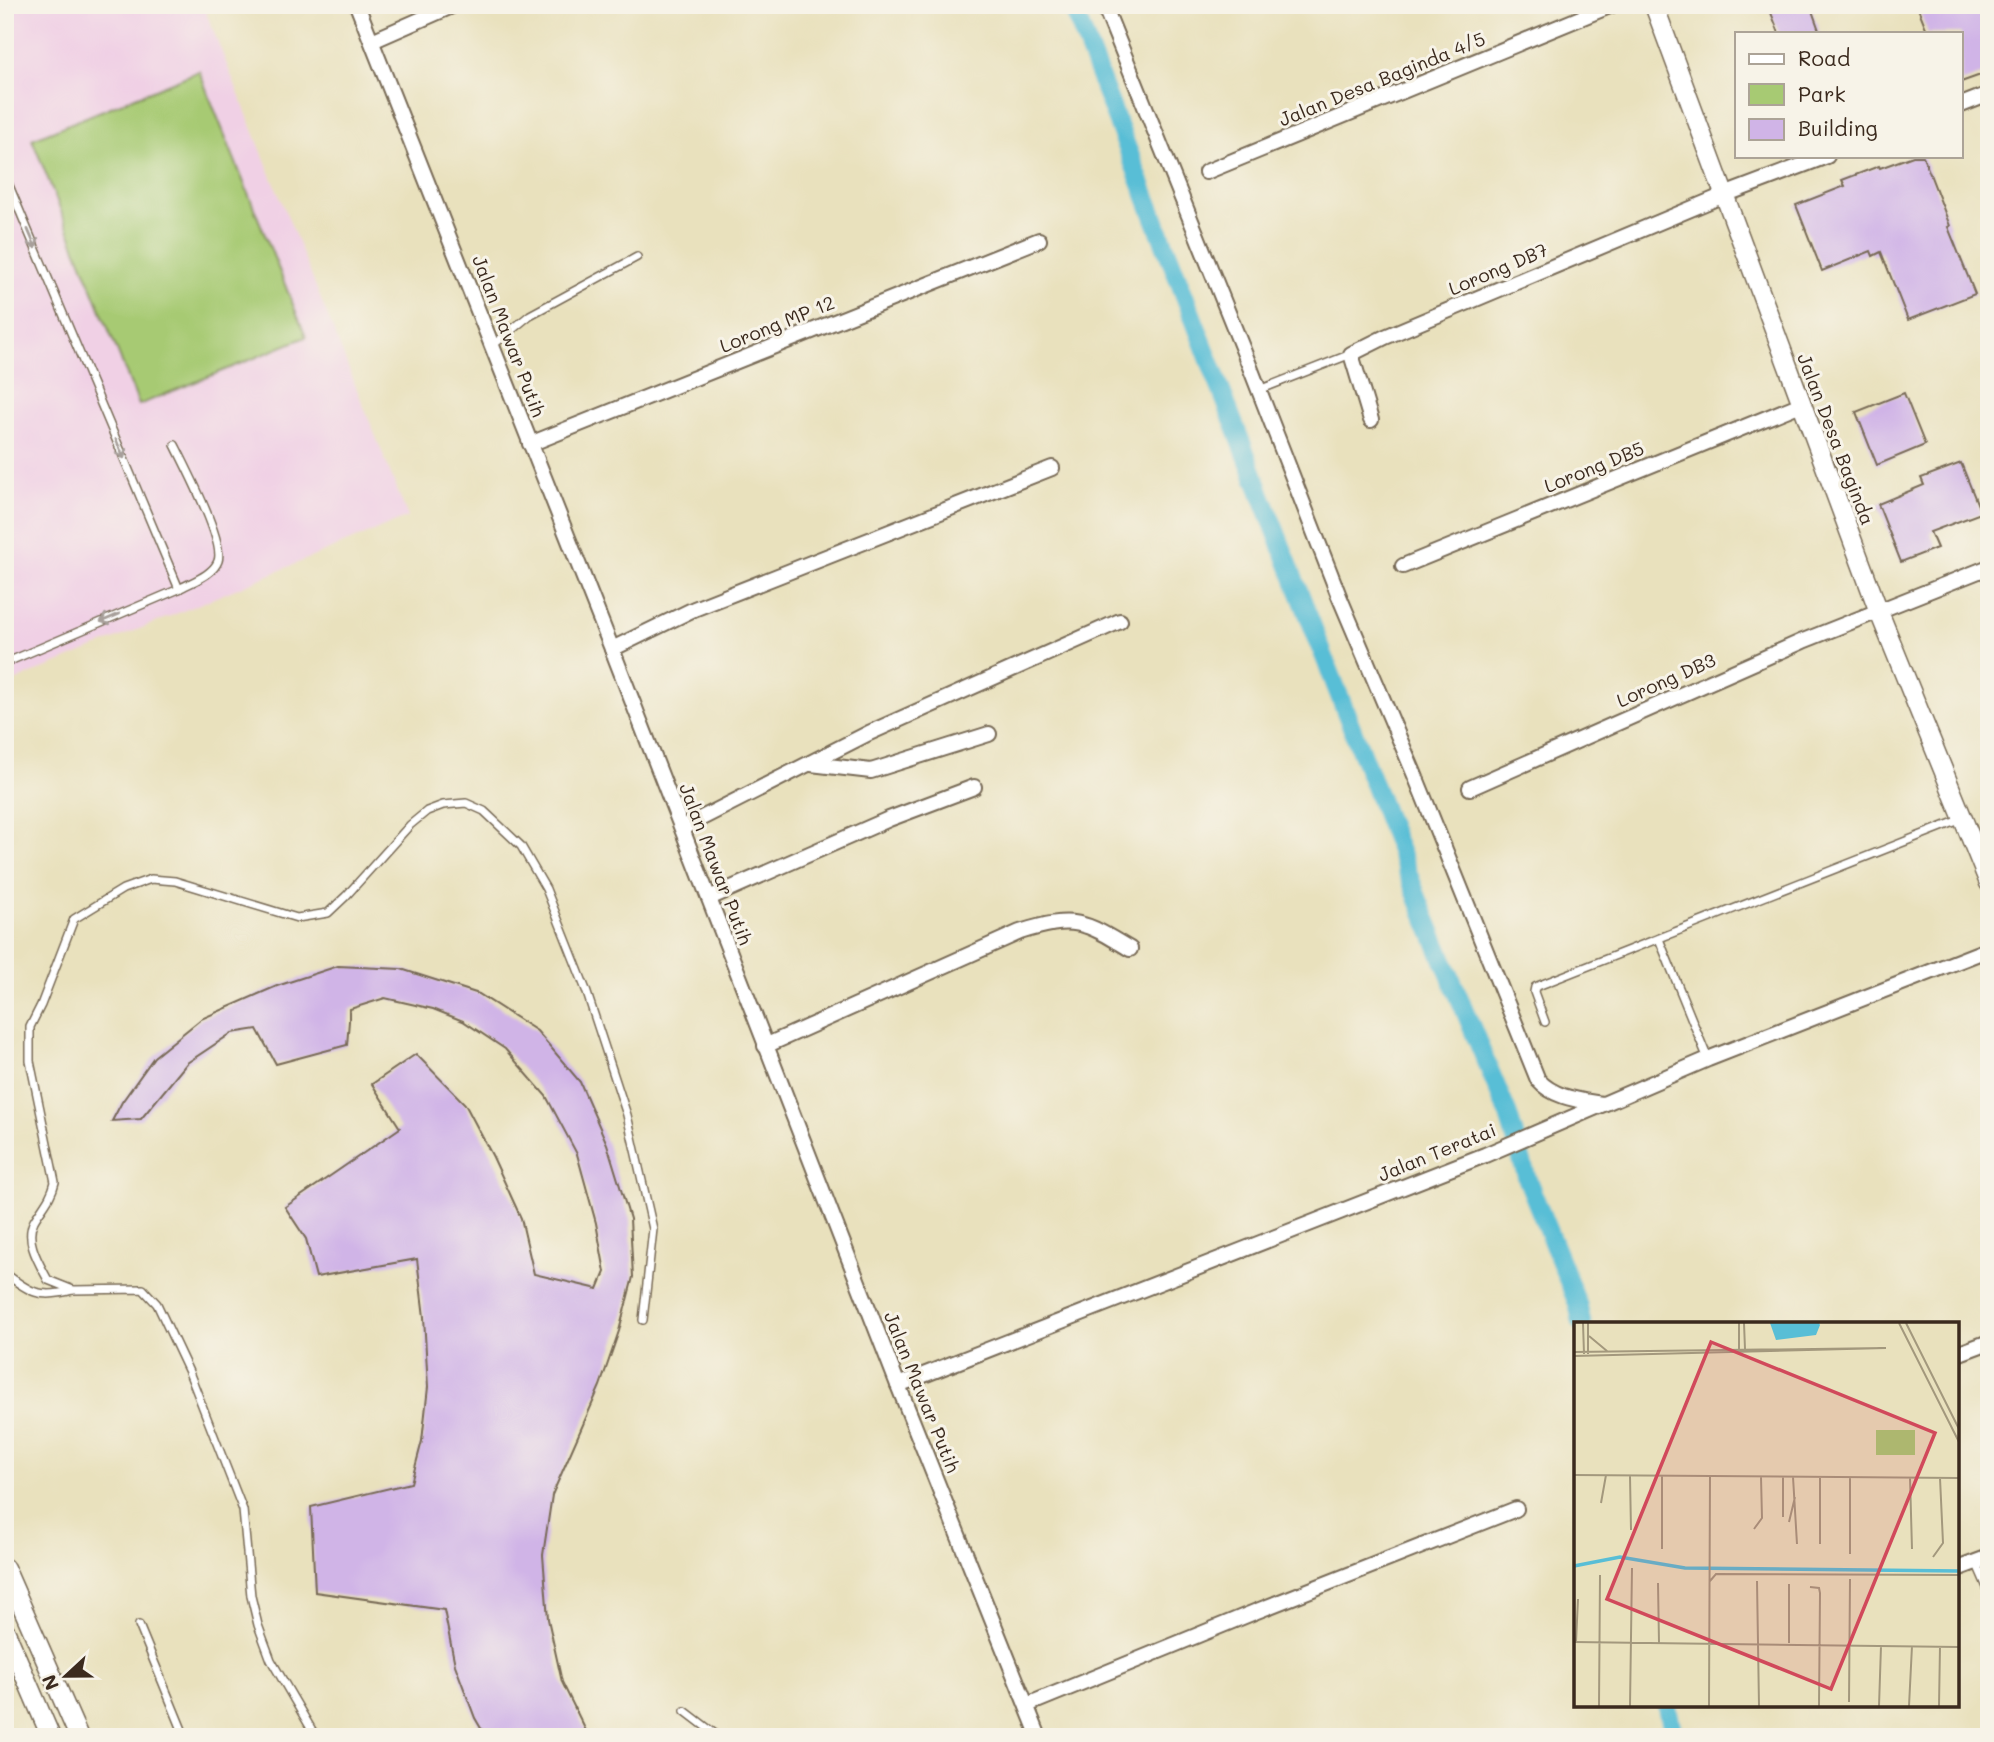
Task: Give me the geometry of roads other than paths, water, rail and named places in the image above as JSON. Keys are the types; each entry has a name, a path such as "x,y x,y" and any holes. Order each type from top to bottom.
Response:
{"street":[{"name":"Jalan Mawar Putih","path":"357,5 612,649 898,1385 1039,1737"},
{"path":"372,41 454,5"},
{"path":"1104,5 1339,596 1419,785 1538,1080 1548,1091 1602,1104"},
{"name":"Jalan Desa Baginda 4/5","path":"1206,172 1612,5"},
{"name":"Jalan Desa Baginda","path":"1654,5 1879,612 1989,883"},
{"path":"1962,105 1989,94"},
{"name":"Lorong DB7","path":"1351,354 1385,337 1724,195 1823,158"},
{"name":"Lorong MP 12","path":"530,444 1038,240"},
{"path":"1351,354 1371,420"},
{"name":"Lorong DB5","path":"1403,566 1801,404"},
{"path":"612,649 694,609 1052,468"},
{"name":"Lorong DB3","path":"1470,788 1791,647 1989,567"},
{"path":"682,828 869,733 1119,621"},
{"path":"810,763 871,771 989,734"},
{"path":"709,898 889,819 974,787"},
{"path":"765,1046 1020,932 1040,926 1062,921 1079,922 1096,928 1130,949"},
{"name":"Jalan Teratai","path":"898,1385 1485,1155 1708,1059 1989,949"},
{"path":"1959,1353 1989,1342"},
{"path":"1027,1705 1517,1509"},
{"path":"1959,1568 1982,1559"},
{"path":"5,1568 79,1737"},
{"path":"5,1630 10,1649 51,1737"}],"lane":[{"path":"5,176 179,589"},
{"path":"492,346 530,315 637,257"},
{"path":"1259,390 1351,354"},
{"path":"5,663 179,589 207,573 218,561 219,550 213,530 175,445"},
{"path":"73,1290 48,1280 32,1248 32,1224 52,1196 55,1182 30,1061 30,1027 74,919 122,889 151,880 175,881 297,918 328,912 346,896 410,825 435,808 466,803 484,811 521,846 546,889 586,990 627,1115 653,1229 643,1320"},
{"path":"1545,1021 1534,992 1535,988 1962,819"},
{"path":"1659,939 1708,1059"},
{"path":"5,1273 31,1292 53,1296 73,1290 143,1289 157,1304 189,1372 243,1510 251,1596 258,1625 271,1660 316,1737"},
{"path":"1982,1559 1989,1592"},
{"path":"139,1625 185,1737"},
{"path":"685,1711 719,1737"}],"waterway":[{"path":"1072,5 1420,904 1508,1114 1528,1181 1578,1305 1582,1322"},
{"path":"1667,1707 1674,1737"}]}
